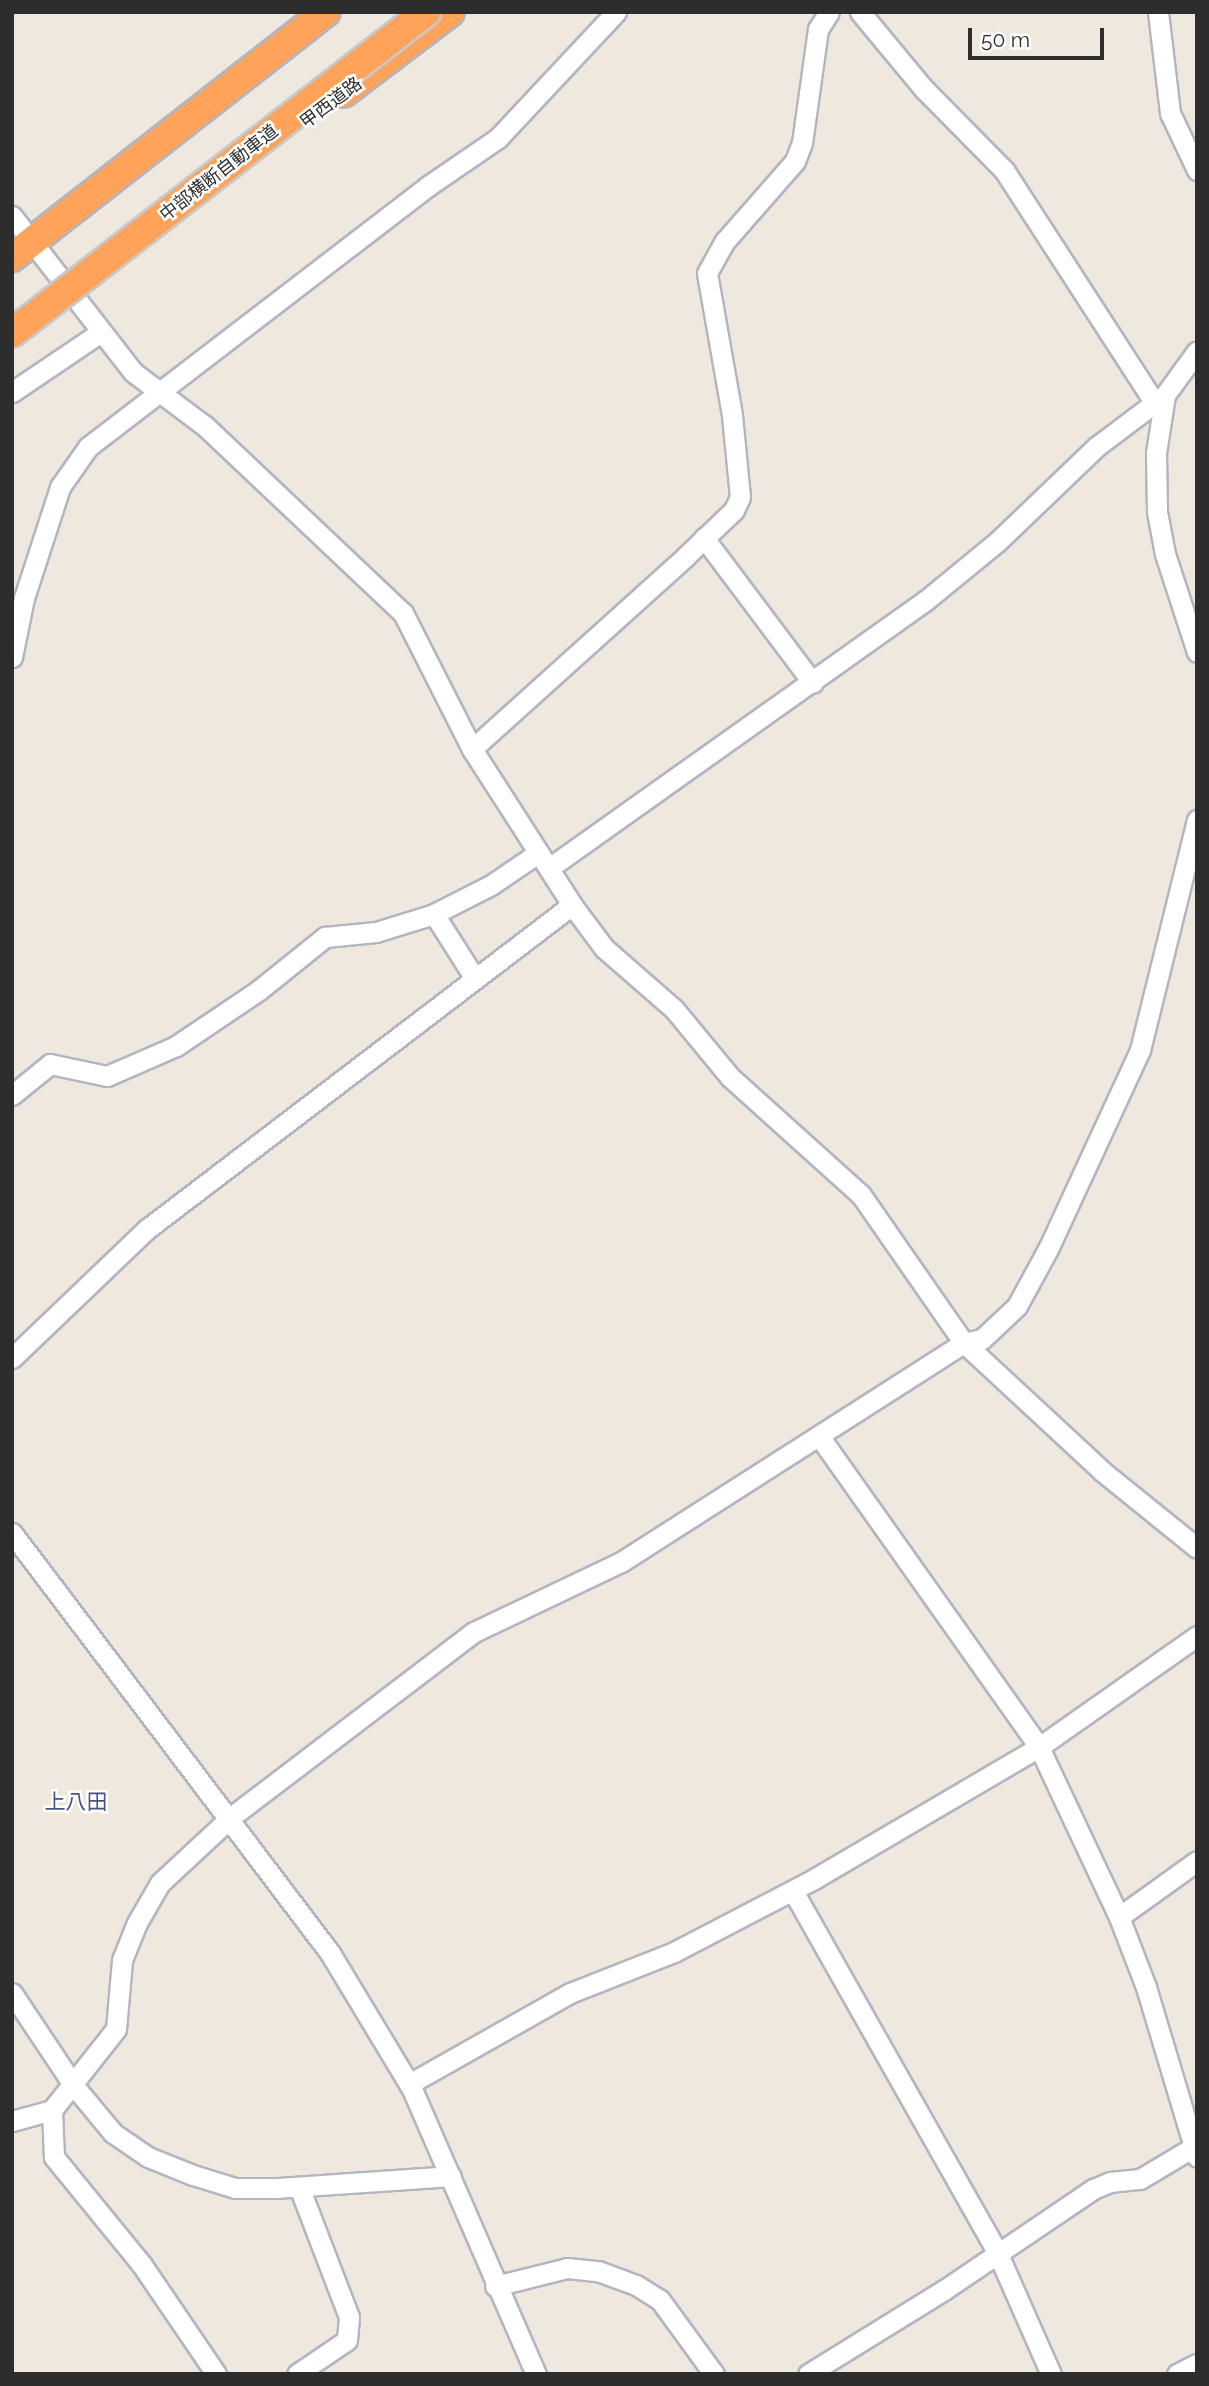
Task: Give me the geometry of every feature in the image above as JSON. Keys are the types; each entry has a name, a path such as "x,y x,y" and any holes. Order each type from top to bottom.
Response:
{"highway":[{"path":"22,250 326,12"},
{"name":"中部横断自動車道","path":"12,316 407,12"},
{"name":"中部横断自動車道","path":"12,333 426,12"},
{"name":"甲西道路","path":"12,348 450,12"}],"street":[{"path":"12,657 24,598 60,487 88,447 428,186 498,138 616,12"},
{"path":"472,749 734,510 740,497 732,415 707,273 725,240 795,161 802,143 818,29 830,12"},
{"path":"860,12 924,89 1004,170 1160,399 1156,453 1157,512 1165,554 1197,652"},
{"path":"1158,12 1170,113 1197,170"},
{"path":"12,216 22,250 76,298 133,372 205,426 403,613 472,749 572,905 604,948 674,1009 730,1077 861,1195 964,1343 1102,1471 1197,1548"},
{"path":"12,392 101,332"},
{"path":"12,1095 50,1064 107,1076 176,1046 258,990 325,937 376,932 434,914 543,861 813,683 925,601 998,541 1096,447 1160,399 1197,351"},
{"path":"704,538 813,683"},
{"path":"12,2121 52,2110 74,2086 81,2069 116,2029 122,1960 160,1883 231,1817 474,1632 621,1562 964,1343 982,1339 1017,1306 1049,1247 1140,1050 1197,820"},
{"path":"12,1358 147,1229 474,977 572,905"},
{"path":"434,914 474,977"},
{"path":"808,2374 998,2254 1093,2189 1110,2182 1140,2179 1194,2152 1146,1987 1119,1917 1039,1747 819,1436"},
{"path":"12,1533 231,1817 330,1953 409,2084 452,2176 495,2286 536,2374"},
{"path":"409,2084 570,1993 674,1952 793,1891 1039,1747 1197,1636"},
{"path":"1119,1917 1197,1861"},
{"path":"793,1891 998,2254 1051,2374"},
{"path":"12,1993 74,2086 113,2133 148,2157 235,2188 299,2187 452,2176"},
{"path":"52,2110 54,2157 142,2265 216,2374"},
{"path":"297,2374 347,2340 349,2317 299,2187"},
{"path":"495,2286 567,2267 598,2271 636,2285 660,2300 714,2374"},
{"path":"1177,2374 1197,2364"}],"district":[{"name":"上八田","path":"76,1802"}]}
